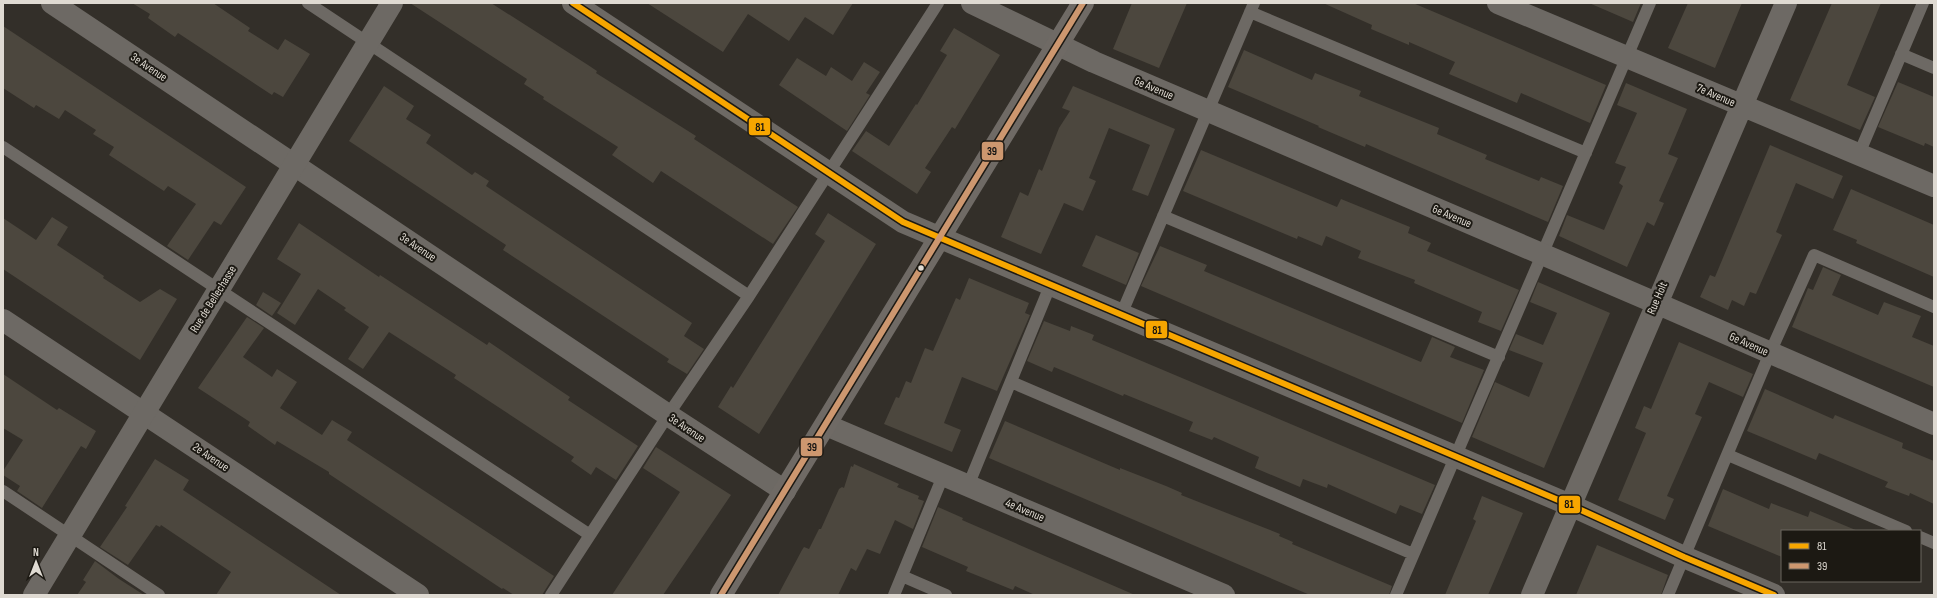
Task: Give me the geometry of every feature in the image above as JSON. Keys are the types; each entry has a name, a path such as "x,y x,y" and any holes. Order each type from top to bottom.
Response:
{"main road":[{"path":"720,595 826,425 939,237 1083,3"}],"street":[{"name":"3e Avenue","path":"52,3 668,415 785,491"},
{"name":"Rue de Bellechasse","path":"34,595 392,3"},
{"path":"573,3 903,222 1050,286 1570,505 1684,557 1774,595"},
{"name":"6e Avenue","path":"972,3 1094,62 1542,255 1656,302 1934,424"},
{"name":"7e Avenue","path":"1498,3 1934,186"},
{"name":"Rue Holt","path":"1532,595 1656,302 1786,3"},
{"name":"2e Avenue","path":"3,320 418,595"},
{"name":"4e Avenue","path":"826,425 1224,595"}],"lane":[{"path":"308,3 749,296"},
{"path":"551,595 668,415 749,296 938,3"},
{"path":"1396,595 1650,3"},
{"path":"1859,154 1923,3"},
{"path":"1121,315 1252,7 1586,153"},
{"path":"1901,54 1934,68"},
{"path":"3,147 590,535"},
{"path":"1163,216 1499,357"},
{"path":"1668,595 1728,456 1770,353 1814,255 1934,307"},
{"path":"968,486 1050,286"},
{"path":"1011,382 1414,554"},
{"path":"1728,456 1904,530"},
{"path":"894,595 943,476"},
{"path":"3,491 159,595"},
{"path":"1921,537 1934,543"},
{"path":"902,576 946,595"}],"building":[{"path":"132,3 213,3 250,28 248,31 278,50 285,39 310,54 283,97 274,92 272,95 178,33 175,37 148,18 150,14"},
{"path":"410,3 491,3 597,71 596,73 696,136 694,139 798,207 773,244 661,171 653,183 612,155 618,147 543,99 544,97 524,84 527,79"},
{"path":"647,3 853,3 833,35 805,17 789,41 748,14 723,52"},
{"path":"1132,3 1187,3 1159,68 1113,49"},
{"path":"1323,3 1413,3 1606,85 1590,123 1521,93 1517,103 1449,74 1455,62 1409,42 1409,45 1371,29 1372,25"},
{"path":"1589,3 1641,3 1633,22"},
{"path":"1688,3 1742,3 1715,68 1668,48"},
{"path":"1832,3 1881,3 1847,85 1875,97 1860,130 1790,100"},
{"path":"3,26 246,187 221,225 214,221 188,260 167,246 196,204 168,186 164,191 109,155 114,147 93,134 96,130 65,110 59,119 36,105 34,108 3,88"},
{"path":"954,28 1000,55 955,129 952,127 925,168 931,172 917,194 852,151 866,131 889,146 916,104 917,105 947,55 940,51"},
{"path":"1244,50 1312,80 1315,73 1361,91 1359,96 1439,128 1437,134 1487,155 1485,159 1539,181 1541,177 1563,186 1548,222 1366,144 1365,147 1228,87"},
{"path":"797,58 826,76 831,67 852,81 864,62 880,72 866,93 870,95 847,131 779,85"},
{"path":"1898,82 1934,97 1934,147 1925,143 1924,146 1878,127"},
{"path":"1626,83 1687,109 1668,154 1678,158 1659,201 1664,203 1654,226 1647,222 1627,267 1559,236 1567,215 1604,230 1623,186 1619,183 1626,167 1615,163 1637,113 1617,105"},
{"path":"384,86 414,106 406,119 431,135 426,143 472,175 475,172 489,181 486,186 692,323 684,336 704,349 687,374 667,362 669,359 503,250 506,245 349,141"},
{"path":"1073,86 1175,129 1148,196 1132,190 1150,145 1109,128 1089,178 1096,181 1083,211 1064,203 1041,254 1001,237 1020,192 1028,196 1039,169 1042,171 1059,128 1070,111 1062,108"},
{"path":"1770,145 1843,176 1833,199 1796,183 1776,232 1782,235 1756,294 1750,292 1744,306 1732,300 1728,310 1700,297 1710,275 1715,277"},
{"path":"1201,150 1337,207 1341,199 1410,227 1408,233 1431,243 1427,251 1519,290 1501,331 1478,322 1482,312 1414,283 1415,280 1358,258 1361,251 1326,236 1322,246 1298,236 1297,239 1183,191"},
{"path":"1851,189 1934,225 1934,277 1856,243 1857,240 1833,230"},
{"path":"828,213 876,244 759,434 718,407 731,386 733,388 825,241 815,234"},
{"path":"52,217 68,227 57,245 104,276 103,278 140,302 160,289 177,299 140,360 3,269 3,218 36,240"},
{"path":"299,223 379,277 380,275 487,345 489,342 570,397 568,400 638,446 616,480 596,467 591,475 571,461 574,457 454,378 456,375 389,332 363,369 348,359 369,327 344,310 346,308 318,289 295,325 277,313 301,274 277,259"},
{"path":"1096,235 1139,253 1126,285 1082,266"},
{"path":"1160,246 1207,265 1204,271 1421,362 1432,337 1455,347 1450,357 1484,370 1462,423 1141,286"},
{"path":"1823,267 1841,275 1832,295 1878,315 1884,302 1921,316 1912,337 1934,346 1934,387 1792,327 1808,288 1813,290"},
{"path":"969,278 1029,303 1025,313 1030,315 997,391 962,377 944,423 961,430 952,452 884,424 896,397 899,398 906,381 911,383 925,348 933,351 956,298 960,300"},
{"path":"1538,282 1610,313 1544,468 1472,437 1495,382 1529,397 1543,363 1509,350 1516,334 1543,345 1557,313 1530,302"},
{"path":"263,292 281,303 272,316 256,305"},
{"path":"247,317 264,328 243,357 272,377 277,369 297,382 280,408 322,435 332,420 352,432 347,440 554,576 542,595 514,595 503,588 502,589 329,474 329,472 277,441 275,445 248,426 250,422 198,388"},
{"path":"1044,321 1070,331 1071,326 1094,335 1092,340 1435,485 1422,514 1400,505 1396,514 1328,484 1327,488 1303,479 1300,487 1255,468 1259,457 1214,437 1212,440 1189,431 1193,422 1124,394 1123,396 1054,367 1052,372 1027,361"},
{"path":"1679,342 1753,374 1743,397 1709,382 1695,414 1702,417 1667,496 1674,499 1665,520 1618,500 1646,433 1635,428 1644,406 1651,409"},
{"path":"3,374 57,410 59,408 96,431 86,449 81,446 42,508 17,491 20,486 3,475 3,471 23,440 3,428"},
{"path":"1765,389 1833,419 1835,415 1903,443 1902,448 1934,461 1934,504 1910,493 1909,496 1885,487 1888,482 1819,453 1816,460 1747,431"},
{"path":"1005,421 1120,470 1120,468 1166,486 1182,493 1181,495 1280,534 1279,536 1293,542 1292,544 1392,586 1389,595 1310,595 989,458"},
{"path":"656,447 731,495 663,595 612,595 680,492 643,468"},
{"path":"155,459 189,480 183,490 341,595 216,595 231,572 161,525 160,527 156,525 128,565 100,547 127,507 125,506"},
{"path":"854,464 899,484 897,487 919,496 918,499 924,501 913,529 895,520 880,554 867,549 856,571 851,568 838,595 778,595 802,550 804,547 809,549 819,529 821,529 839,489 842,487 844,488 851,466 853,467"},
{"path":"1723,489 1769,509 1771,503 1808,517 1810,511 1856,530 1781,530 1781,557 1708,526"},
{"path":"1482,496 1523,513 1488,595 1445,595 1476,521 1473,519"},
{"path":"938,507 963,518 962,520 1135,595 1035,595 1015,586 1013,590 966,571 968,567 922,547"},
{"path":"1597,545 1668,575 1661,595 1576,595"},
{"path":"95,561 144,595 77,595 86,582 83,580"}],"transit line":[{"name":"81","path":"573,3 903,222 1570,505 1684,557 1774,595"},
{"name":"39","path":"721,595 1083,3"}]}
